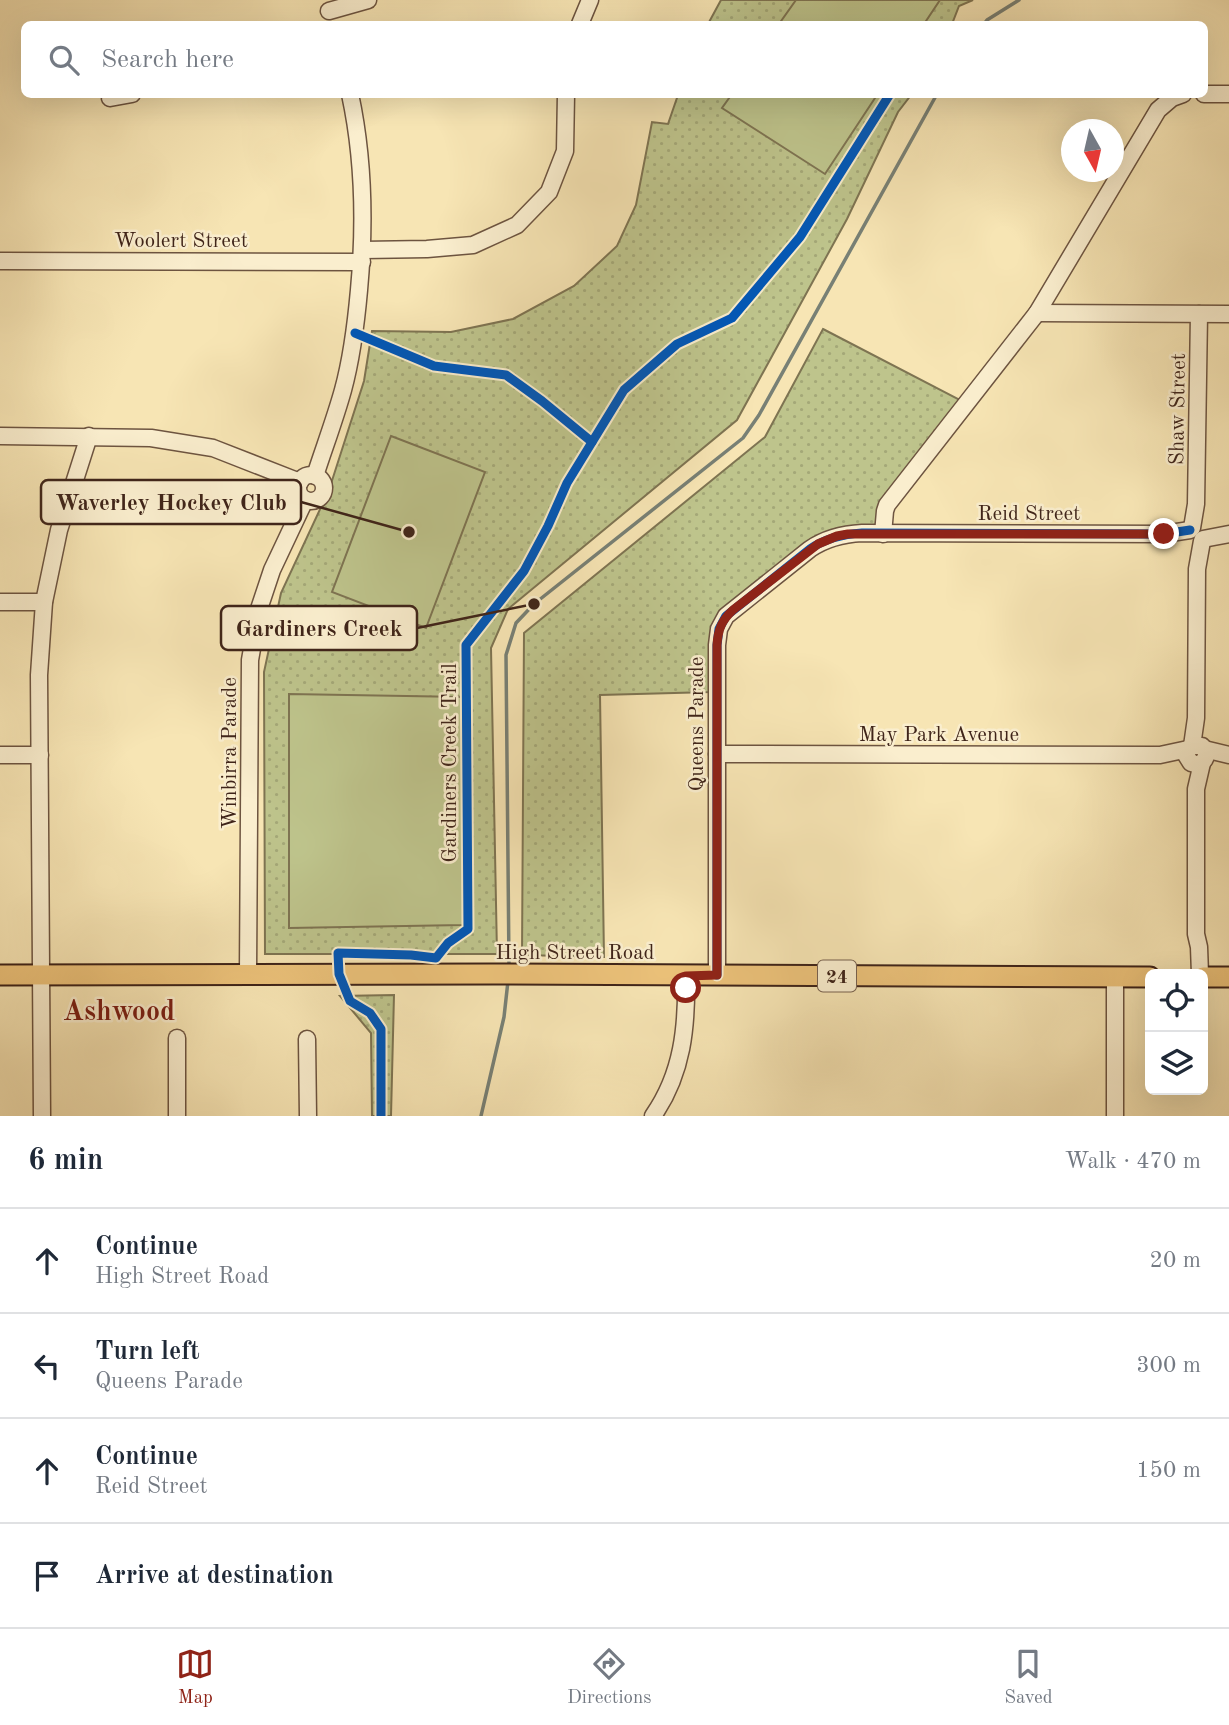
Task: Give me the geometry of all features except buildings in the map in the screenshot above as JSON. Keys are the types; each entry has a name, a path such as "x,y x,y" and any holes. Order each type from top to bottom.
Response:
{"main road":[{"name":"High Street Road","path":"0,975 1145,977"},
{"path":"1208,976 1229,977"}],"street":[{"path":"328,9 368,0"},
{"path":"581,21 590,0"},
{"path":"1208,94 1229,94"},
{"path":"0,436 151,438 213,448 307,479 322,482 322,495 314,501 305,500 299,494 298,486 307,479 343,391 355,333 362,256 362,190 357,126 351,98"},
{"name":"Woolert Street","path":"0,261 362,256 473,244 517,225 549,192 565,151 566,98"},
{"path":"889,534 885,511 887,505 1037,313 1158,110 1174,98"},
{"path":"1037,313 1229,314"},
{"name":"Shaw Street","path":"1199,314 1196,504 1201,519 1197,534 1196,569 1196,934 1201,969"},
{"path":"43,1116 39,675 44,602 59,530 89,436"},
{"name":"Winbirra Parade","path":"248,974 250,660 260,609 272,570 305,500"},
{"name":"Queens Parade","path":"717,975 717,645 721,622 818,544 848,534 889,534"},
{"name":"Reid Street","path":"889,534 1229,534"},
{"path":"0,602 44,602"},
{"name":"May Park Avenue","path":"718,754 1229,755"},
{"path":"0,755 40,755"},
{"name":"Shaw Street","path":"1192,969 1192,946 1196,934"},
{"path":"653,1116 681,1054 686,1018 686,976"},
{"path":"1115,976 1115,1116"},
{"path":"177,1038 177,1116"},
{"path":"307,1039 308,1116"}],"green space":[{"path":"721,0 973,0 959,6 953,21 710,21"},
{"path":"796,0 940,0 926,21 781,21"},
{"path":"677,98 909,98 898,112 847,219 737,420 508,609 491,648 497,954 265,954 264,672 281,593 329,490 364,381 372,331 451,332 513,319 574,286 617,246 636,205 652,122 668,124"},
{"path":"729,98 875,98 825,174 722,108"},
{"path":"823,329 962,401 878,523 855,527 727,607 711,692 600,695 604,957 522,955 524,633 765,437"},
{"path":"391,436 485,472 426,628 332,592"},
{"path":"289,694 464,697 463,925 289,928"},
{"path":"394,995 391,1116 372,1116 371,1033 340,996"}],"waterway":[{"path":"986,21 1019,0"},
{"path":"509,966 506,655 516,623 534,604 743,438 759,415 935,98"},
{"path":"481,1116 504,1017 508,981"}],"cycle path":[{"name":"Gardiners Creek Trail","path":"381,1116 381,1029 370,1013 350,1001 339,974 338,953 436,958 448,943 468,929 466,645 524,571 567,483 624,390 677,344 732,318 800,237 887,98"},
{"path":"355,333 434,366 506,375 592,442"},
{"path":"717,975 717,645 719,629 726,616 810,549 841,536 862,533 1164,534 1190,530"}],"place":[{"name":"Waverley Hockey Club","path":"409,532"},
{"name":"Gardiners Creek","path":"534,604"}],"district":[{"name":"Ashwood","path":"119,1010"}],"route":[{"path":"686,988 686,976 717,975 717,645 721,622 726,616 810,549 837,536 862,533 1164,534"}]}
